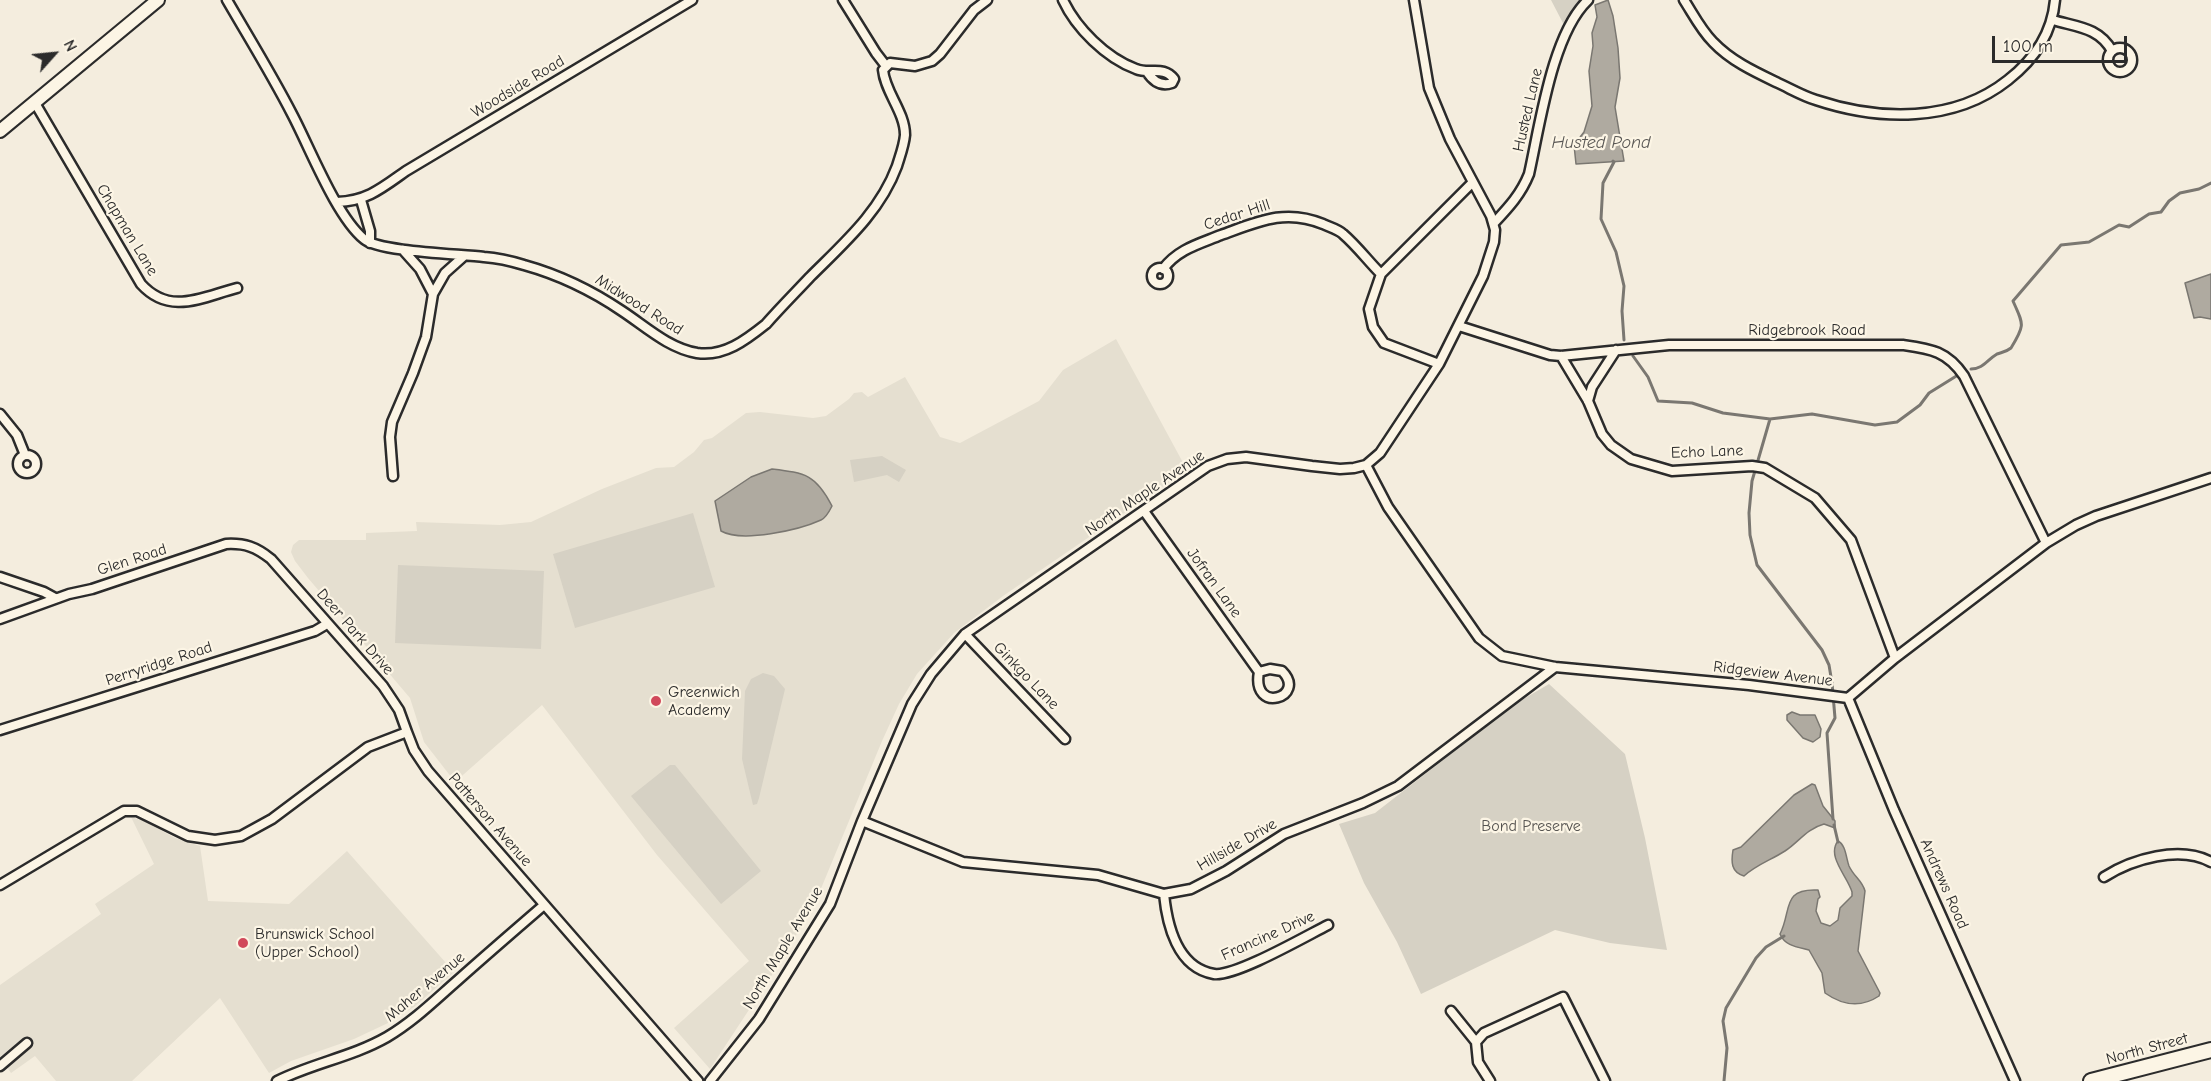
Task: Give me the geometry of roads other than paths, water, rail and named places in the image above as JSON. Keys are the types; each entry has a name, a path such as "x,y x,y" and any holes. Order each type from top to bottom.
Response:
{"main road":[{"path":"0,131 158,0"},
{"name":"North Street","path":"2091,1081 2211,1050"}],"street":[{"path":"227,0 292,113 337,202 357,233 370,243"},
{"name":"Woodside Road","path":"337,202 361,200 376,192 406,171 692,0"},
{"path":"843,0 886,66 895,63 915,66 932,61 974,10 987,0"},
{"path":"1063,0 1079,25 1093,40 1122,63 1147,72"},
{"path":"1366,465 1380,453 1439,364 1483,276 1494,242 1494,223 1450,140 1429,88 1414,0"},
{"name":"Husted Lane","path":"1494,223 1515,201 1529,174 1553,68 1561,43 1581,7 1588,0"},
{"path":"1684,0 1713,42 1749,69 1816,100 1884,115 1930,114 1967,104 2002,85 2030,62 2040,48 2053,21 2055,0"},
{"path":"2053,21 2085,28 2098,34 2107,42 2112,51"},
{"name":"Midwood Road","path":"370,243 403,250 499,259 564,278 608,302 652,333 685,350 699,353 713,352 737,345 766,324 860,227 880,202 903,149 905,134 903,122 884,74 886,66"},
{"name":"Chapman Lane","path":"34,102 141,284 149,293 173,303 184,303 237,288"},
{"path":"1439,364 1384,343 1372,327 1369,309 1381,274 1473,182"},
{"path":"361,200 370,231 370,243"},
{"name":"Cedar Hill","path":"1164,269 1170,260 1186,248 1254,223 1277,216 1291,216 1315,221 1341,232 1381,274"},
{"path":"403,250 420,270 433,294"},
{"path":"393,476 390,437 392,422 426,337 433,294 445,273 464,256"},
{"name":"Ridgebrook Road","path":"1459,326 1550,355 1561,356 1669,345 1903,345 1936,351 1956,364 1964,376 2046,543"},
{"path":"1588,401 1592,387 1616,350"},
{"name":"Echo Lane","path":"1561,356 1588,401 1602,434 1611,445 1631,459 1672,471 1752,466 1765,468 1815,498 1851,540 1895,658"},
{"path":"0,414 17,435 25,455"},
{"name":"North Maple Avenue","path":"710,1081 759,1019 830,904 862,821 912,704 931,674 965,634 1208,466 1227,459 1246,457 1340,469 1366,465"},
{"name":"Ridgeview Avenue","path":"1366,465 1388,507 1479,638 1502,656 1555,667 1749,685 1844,697 2046,543 2076,525 2096,516 2211,478"},
{"name":"Jofran Lane","path":"1144,512 1259,672"},
{"name":"Glen Road","path":"0,619 55,598 92,589 226,544 240,543 252,546 271,559"},
{"name":"Deer Park Drive","path":"271,559 383,686 399,710 407,732"},
{"path":"0,577 55,598"},
{"name":"Perryridge Road","path":"0,730 315,631 327,624"},
{"name":"Ginkgo Lane","path":"965,634 1065,738"},
{"name":"Hillside Drive","path":"862,821 963,862 1098,875 1164,894 1191,889 1226,872 1284,834 1363,803 1398,786 1555,667"},
{"name":"Andrews Road","path":"1844,697 2015,1081"},
{"path":"0,885 124,811 136,811 189,836 215,840 229,839 257,829 368,747 407,732"},
{"name":"Patterson Avenue","path":"407,732 414,750 428,771 698,1081"},
{"path":"2104,877 2136,861 2177,854 2211,862"},
{"name":"Francine Drive","path":"1164,894 1166,917 1180,953 1197,968 1215,974 1234,970 1328,925"},
{"name":"Maher Avenue","path":"277,1081 302,1070 350,1055 403,1027 433,1004 544,905"},
{"path":"1476,1042 1484,1033 1563,998 1605,1081"},
{"path":"1451,1011 1476,1042 1479,1062 1490,1081"},
{"path":"0,1066 27,1043"}],"water":[{"name":"Husted Pond","path":"1608,0 1618,48 1620,78 1615,107 1624,161 1576,164 1574,145 1584,132 1592,106 1589,71 1593,46 1592,33 1597,17 1595,5"},
{"path":"2211,274 2211,319 2194,318 2185,283"},
{"path":"772,469 802,474 815,482 832,506 826,516 811,524 771,534 742,536 721,531 715,501 751,477"},
{"path":"1792,712 1800,715 1815,715 1821,729 1820,737 1813,742 1803,738 1787,720 1787,715"},
{"path":"1812,784 1815,785 1823,806 1835,821 1835,828 1824,824 1818,826 1807,832 1785,851 1744,876 1737,872 1732,862 1733,850 1741,847 1794,795"},
{"path":"1838,841 1844,849 1851,870 1865,891 1858,951 1880,993 1872,1000 1852,1004 1825,993 1822,973 1809,950 1788,944 1780,934 1793,897 1806,890 1818,890 1820,897 1816,911 1821,923 1830,926 1838,920 1840,908 1852,896 1852,892 1836,860 1835,847"}],"waterway":[{"path":"1613,161 1603,183 1601,219 1616,252 1624,286 1622,311 1624,340"},
{"path":"1971,369 1979,368 1997,354 2011,348 2021,329 2019,315 2013,301 2061,245 2089,242 2119,225 2129,227 2149,214 2161,212 2169,201 2180,193 2199,189 2211,183"},
{"path":"1633,356 1648,377 1658,401 1692,403 1723,413 1770,419 1812,414 1875,425 1897,422 1920,405 1929,393 1958,375"},
{"path":"1770,419 1752,481 1749,513 1750,535 1757,565 1822,650 1829,665 1835,718 1827,733 1833,819"},
{"path":"1834,825 1838,842"},
{"path":"1724,1081 1727,1048 1723,1021 1726,1008 1756,958 1766,947 1784,936"}],"place":[{"name":"Greenwich Academy","path":"656,701"},
{"name":"Brunswick School (Upper School)","path":"243,943"}],"park label":[{"name":"Bond Preserve","path":"1531,826"}]}
